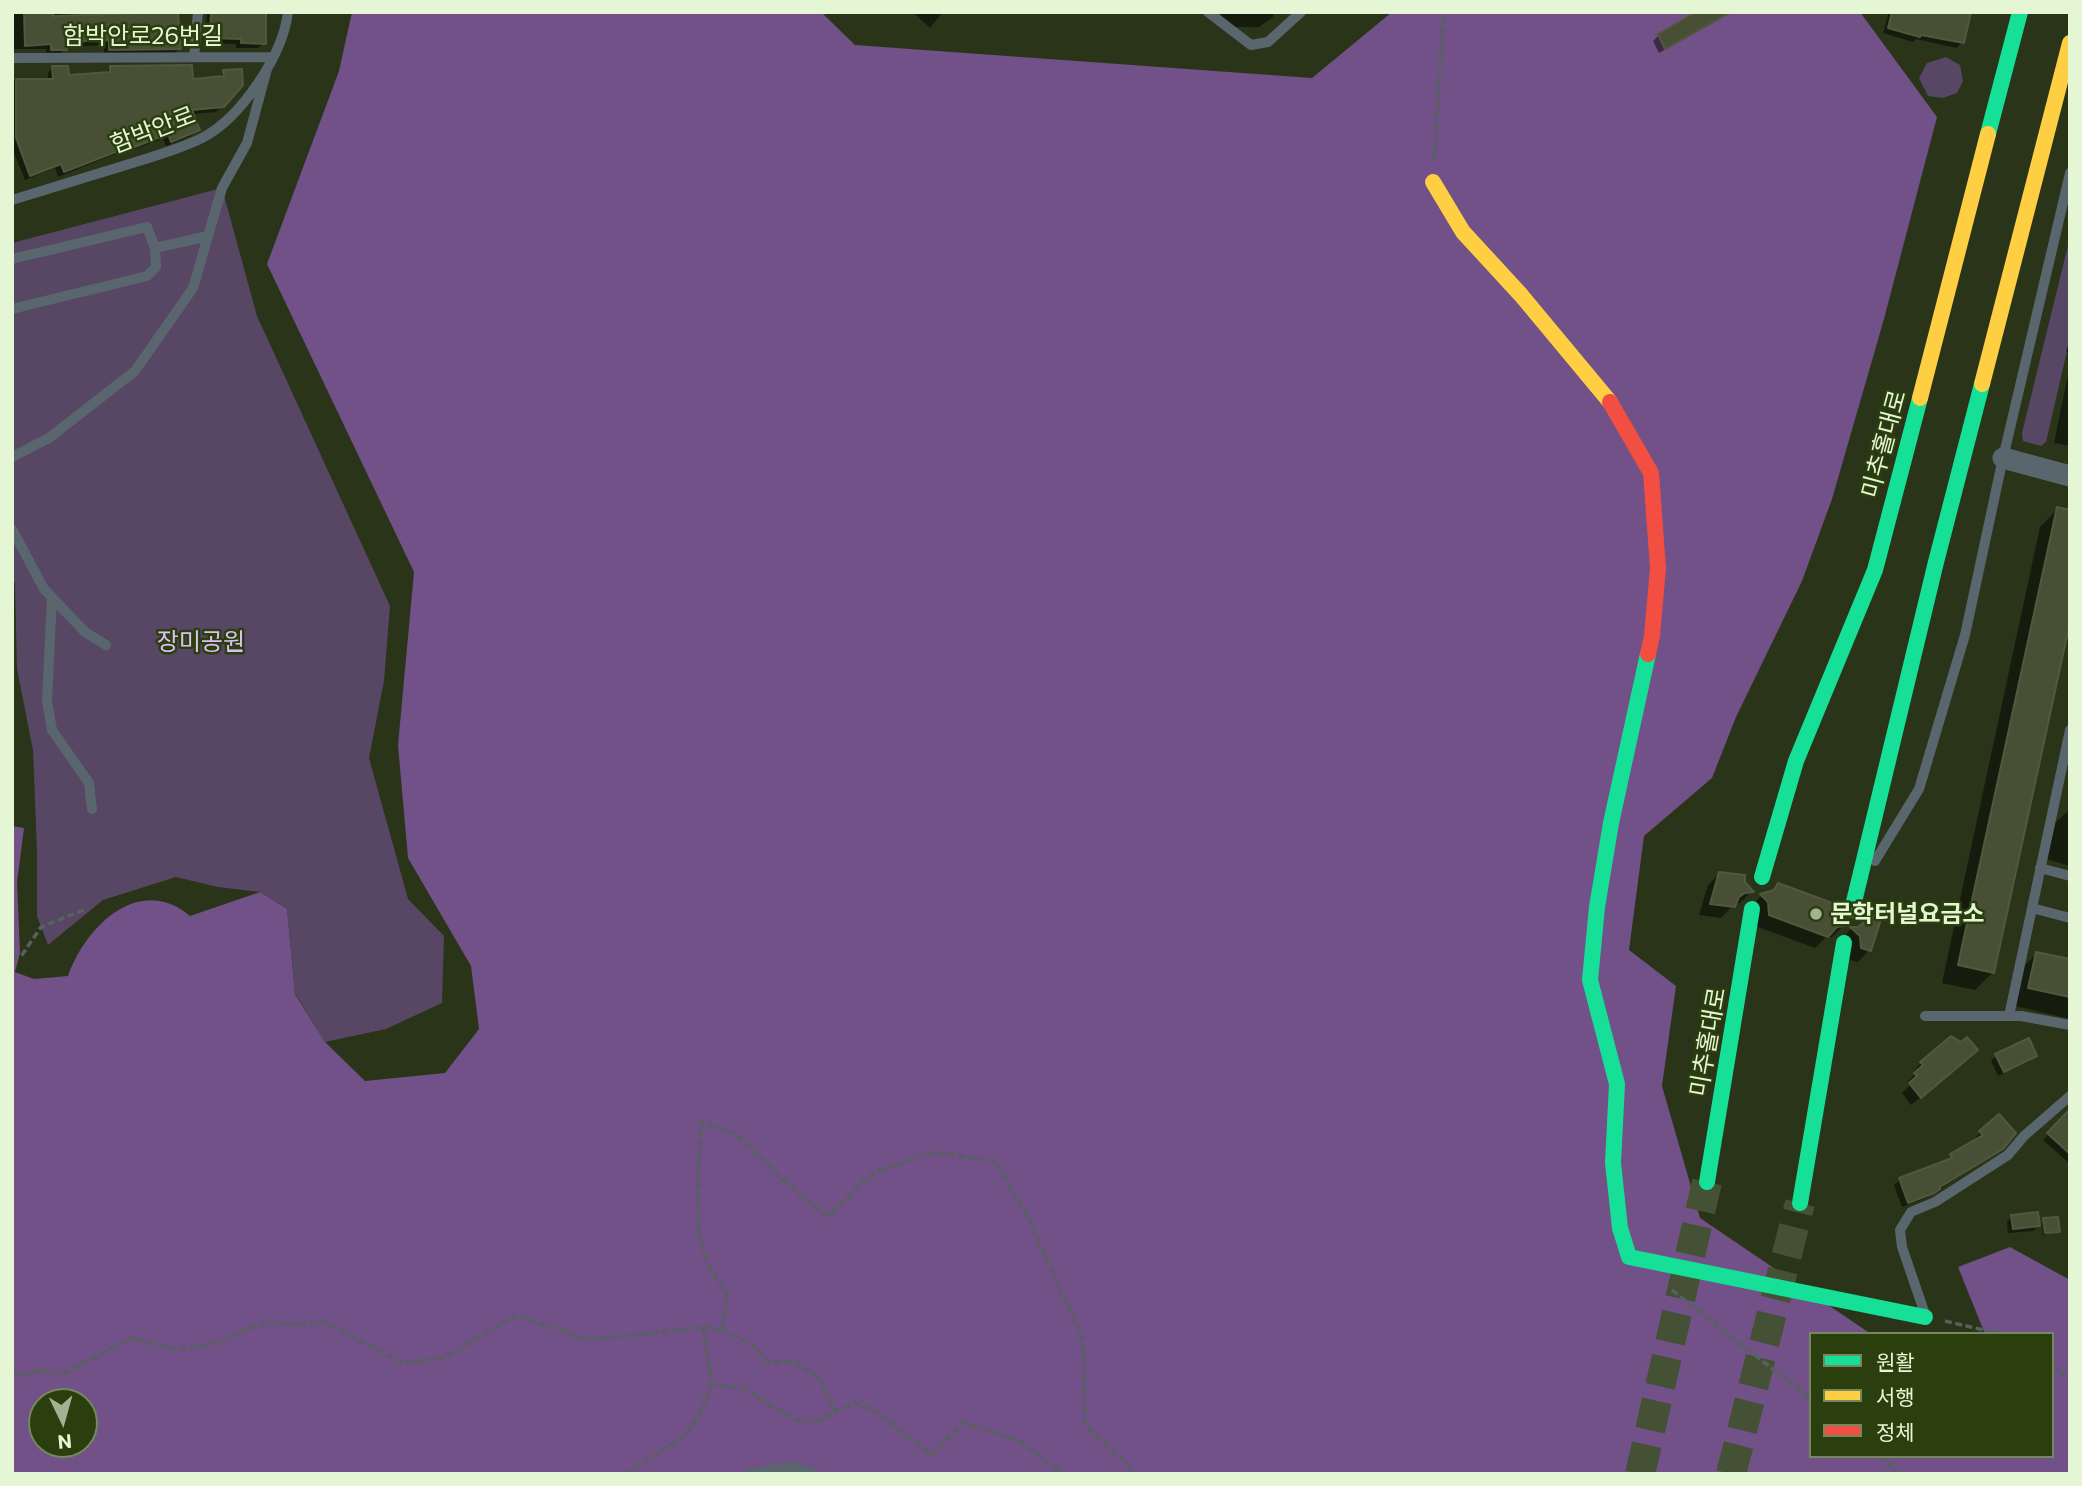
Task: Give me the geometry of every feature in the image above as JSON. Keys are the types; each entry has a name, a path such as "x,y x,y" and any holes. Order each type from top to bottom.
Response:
{"main road":[{"name":"미추홀대로","path":"1762,877 1796,761 1875,570 2020,12"},
{"path":"1854,902 1939,549 2070,43"},
{"path":"1433,181 1463,232 1521,295 1609,402 1651,473 1658,568 1652,636 1611,823 1597,907 1590,980 1616,1084 1612,1163 1620,1228 1629,1257 1925,1317"},
{"name":"미추홀대로","path":"1707,1182 1752,909"},
{"path":"1800,1203 1844,943"}],"street":[{"path":"2003,458 2070,476"}],"lane":[{"path":"194,57 198,12"},
{"name":"함박안로","path":"12,200 167,152 204,137 244,102 267,69 281,43 288,12"},
{"path":"1208,12 1251,45 1268,42 1301,12"},
{"name":"함박안로26번길","path":"12,58 273,57"},
{"path":"12,457 50,438 135,371 193,288 222,188 247,143 267,69"},
{"path":"1854,902 1919,789 1965,635 2003,458 2070,173"},
{"path":"12,259 147,227 155,248 156,267 147,276 12,309"},
{"path":"155,248 208,236"},
{"path":"12,529 44,589 85,632 106,645"},
{"path":"52,597 47,701 52,730 89,783 92,809"},
{"path":"2009,1016 2040,869 2066,764 2070,730"},
{"path":"2040,869 2070,876"},
{"path":"2032,908 2070,918"},
{"path":"1924,1016 2009,1016 2070,1025"},
{"path":"1925,1317 1899,1230 1911,1212 1936,1202 2008,1155 2024,1136 2070,1096"},
{"path":"750,1474 791,1466 816,1474"}],"path":[{"path":"1433,181 1443,22 1447,12"},
{"path":"12,960 22,955 41,926 86,909"},
{"path":"722,1330 727,1296 709,1266 699,1238 701,1122 736,1134 788,1185 828,1216 874,1172 935,1152 995,1161 1028,1218 1083,1339 1085,1425 1128,1464 1133,1474"},
{"path":"1672,1290 1809,1397"},
{"path":"12,1373 24,1376 40,1370 62,1374 132,1338 178,1350 216,1343 271,1322 290,1325 324,1322 403,1363 443,1358 517,1315 589,1340 703,1327 722,1330 751,1344 768,1362 794,1362 820,1379 836,1412"},
{"path":"1925,1317 1992,1332"},
{"path":"626,1474 683,1437 698,1418 712,1384 703,1327"},
{"path":"2054,1367 2070,1379"},
{"path":"712,1384 746,1389 773,1408 800,1421 819,1420 855,1403 881,1414 931,1455 964,1422 1021,1442 1064,1474"},
{"path":"1881,1458 1900,1474"}],"green space":[{"path":"1946,57 1960,65 1963,81 1957,93 1943,98 1928,96 1919,78 1927,63"},
{"name":"장미공원","path":"222,188 257,316 390,606 384,681 369,758 408,899 444,936 442,1003 386,1029 325,1042 295,993 287,909 260,892 218,887 176,877 103,900 48,945 37,916 33,750 17,669 15,583 12,577 12,243"},
{"path":"2070,237 2070,338 2046,442 2041,446 2023,441 2022,433"}],"shaded area":[{"path":"352,12 821,12 855,45 1312,78 1392,12 1860,12 1937,117 1884,319 1832,499 1802,581 1736,717 1712,778 1644,836 1629,950 1676,986 1662,1086 1700,1218 1868,1332 1809,1332 1809,1458 2054,1458 2054,1332 1984,1332 1958,1267 2010,1247 2070,1280 2070,1474 12,1474 12,826 24,828 17,882 20,953 15,972 34,979 68,976 87,940 101,924 116,911 133,903 152,900 171,904 190,916 260,892 287,909 295,994 325,1042 365,1081 445,1073 479,1029 471,966 408,858 398,745 414,572 267,264 339,71"}],"building":[{"path":"24,12 53,12 53,16 178,12 181,49 109,50 109,40 67,42 67,50 51,50 51,44 25,46"},
{"path":"211,12 266,12 266,44 241,43 241,39 210,38"},
{"path":"1696,12 1731,12 1665,49 1658,34"},
{"path":"1892,12 1971,12 1964,43 1921,35 1920,37 1888,28"},
{"path":"192,65 193,79 224,76 223,70 242,69 243,85 224,107 192,110 200,130 171,142 168,134 64,172 61,164 30,176 16,138 16,79 53,79 52,66 68,66 69,75 110,72 110,66"},
{"path":"2057,507 2070,510 2070,622 1994,973 1958,965"},
{"path":"1719,872 1745,875 1745,882 1754,892 1739,897 1735,907 1710,904"},
{"path":"1778,883 1835,904 1835,916 1845,926 1837,927 1828,937 1769,915 1768,902 1760,894 1774,890"},
{"path":"1869,915 1881,919 1871,951 1861,948 1860,936 1850,927 1858,927"},
{"path":"2036,952 2070,959 2070,997 2028,988"},
{"path":"1951,1036 1961,1042 1967,1037 1978,1050 1921,1098 1909,1083 1917,1076 1914,1073 1923,1065 1920,1062"},
{"path":"2029,1038 2037,1056 2004,1072 1995,1054"},
{"path":"2070,1109 2070,1154 2047,1133"},
{"path":"1999,1114 2016,1133 2003,1149 1934,1193 1908,1203 1899,1178 1952,1158 1950,1154 1983,1135 1979,1131"},
{"path":"2038,1212 2040,1226 2013,1229 2011,1215"},
{"path":"2058,1217 2060,1232 2045,1233 2043,1218"}],"tunnel":[{"path":"1640,1474 1707,1182"},
{"path":"1731,1474 1800,1203"}],"traffic: fast":[{"path":"1988,134 2020,12"},
{"path":"1852,910 1982,384"},
{"path":"1762,877 1796,761 1875,570 1920,398"},
{"path":"1648,654 1611,823 1597,907 1590,980 1617,1084 1613,1163 1620,1228 1629,1257 1925,1317"},
{"path":"1707,1182 1752,909"},
{"path":"1800,1203 1844,943"}],"traffic: slow":[{"path":"1982,384 2070,43"},
{"path":"1920,398 1988,134"},
{"path":"1433,182 1463,232 1521,295 1610,402"}],"traffic: jam":[{"path":"1610,402 1651,473 1658,568 1648,654"}],"place":[{"name":"문학터널요금소","path":"1816,914"}]}
